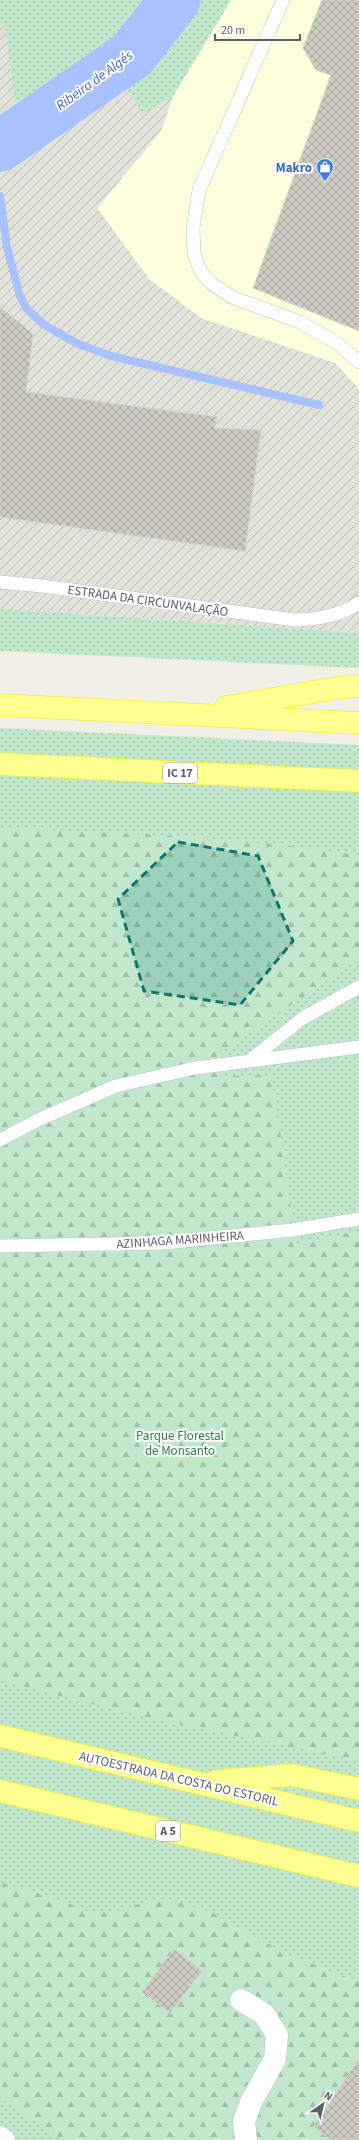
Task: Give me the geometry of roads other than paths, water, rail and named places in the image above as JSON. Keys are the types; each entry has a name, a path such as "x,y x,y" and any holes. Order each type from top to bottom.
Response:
{"highway":[{"path":"190,713 336,688 359,686"},
{"path":"0,705 190,713 359,723"},
{"name":"IC 17","path":"0,764 359,781"},
{"name":"AUTOESTRADA DA COSTA DO ESTORIL","path":"0,1736 359,1821"},
{"path":"195,1782 292,1775 359,1789"},
{"name":"A 5","path":"0,1791 359,1876"},
{"path":"337,1871 359,1887"}],"street":[{"path":"241,2000 264,2014 277,2035 275,2059 252,2100 244,2121 246,2140"},
{"path":"0,2137 4,2140"}],"lane":[{"path":"283,0 199,190 193,228 194,254 201,272 212,284 234,298 300,322 337,343 359,362"},
{"name":"ESTRADA DA CIRCUNVALAÇÃO","path":"0,582 50,587 295,620 318,619 344,612 359,603"},
{"path":"249,1061 303,1018 359,987"},
{"path":"0,1140 38,1120 116,1086 195,1068 359,1048"},
{"name":"AZINHAGA MARINHEIRA","path":"0,1246 164,1243 292,1230 359,1219"}],"waterway":[{"name":"Ribeira de Algés","path":"0,146 132,55 175,0"},
{"path":"0,196 7,247 20,296 26,308 43,324 76,343 111,356 319,405"}],"place":[{"name":"Makro","path":"325,182"}],"park label":[{"name":"Parque Florestal de Monsanto","path":"180,1442"}]}
